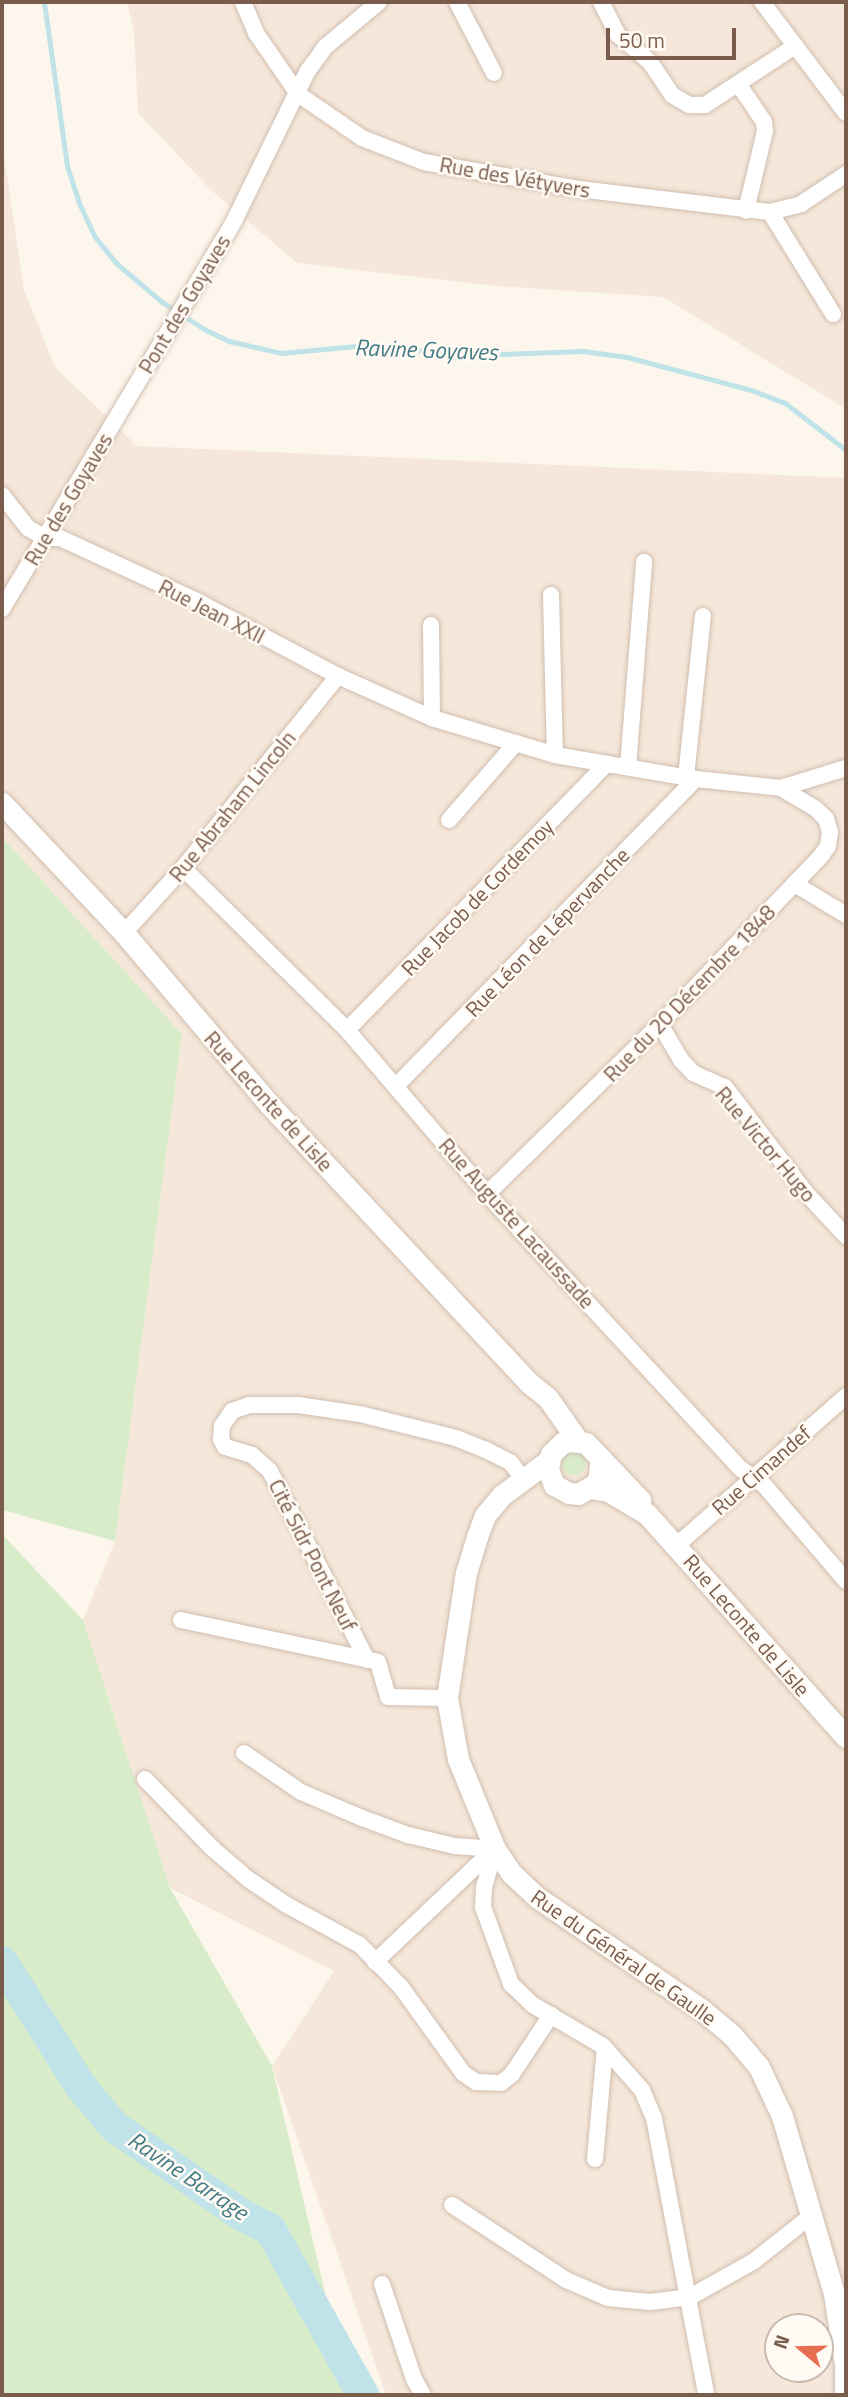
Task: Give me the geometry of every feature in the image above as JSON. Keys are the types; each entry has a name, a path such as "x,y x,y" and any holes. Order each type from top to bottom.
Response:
{"main road":[{"name":"Rue Leconte de Lisle","path":"2,791 8,809 124,933 268,1103 529,1383 547,1397 578,1441"},
{"name":"Rue Leconte de Lisle","path":"529,1383 548,1423 551,1456"},
{"path":"578,1441 592,1448 600,1462 599,1478 590,1488 578,1494 569,1493 554,1485 550,1477 551,1456 562,1443 578,1441"},
{"name":"Rue du Général de Gaulle","path":"551,1456 502,1495 485,1516 466,1572 447,1698 458,1759 495,1849 512,1874 538,1898 701,2009 732,2035 759,2067 782,2116 834,2294 845,2364 845,2395"},
{"name":"Rue Leconte de Lisle","path":"600,1462 642,1502 647,1514"},
{"path":"485,1516 518,1495 554,1485"},
{"name":"Rue Leconte de Lisle","path":"590,1488 608,1491 647,1514 846,1737"}],"street":[{"name":"Rue des Vétyvers","path":"243,2 256,33 298,94 362,138 424,162 579,189 770,212 801,204 846,174"},
{"path":"298,94 307,72 324,47 379,2"},
{"path":"457,2 494,73"},
{"path":"601,2 618,35 650,62 679,102 689,105 705,105 739,85 794,46"},
{"path":"762,2 846,113"},
{"path":"739,85 764,122 765,131 746,211"},
{"name":"Pont des Goyaves","path":"134,388 234,221 298,94"},
{"path":"770,212 833,314"},
{"name":"Rue des Goyaves","path":"2,609 134,388"},
{"name":"Rue Jean XXII","path":"2,495 28,528 45,538 60,538 195,600 338,677 432,718 555,755 691,778 781,788 846,768"},
{"path":"628,767 643,562"},
{"path":"551,595 555,755"},
{"path":"691,778 703,616"},
{"path":"431,625 432,718"},
{"name":"Rue Abraham Lincoln","path":"124,933 183,868 338,677"},
{"path":"449,820 516,743"},
{"name":"Rue Jacob de Cordemoy","path":"347,1030 607,764"},
{"name":"Rue Léon de Lépervanche","path":"397,1085 691,778"},
{"name":"Rue du 20 Décembre 1848","path":"487,1194 660,1024 821,856 828,846 830,832 826,820 816,809 781,788"},
{"name":"Rue Auguste Lacaussade","path":"183,868 347,1030 397,1085 487,1194 741,1469 764,1486 846,1581"},
{"path":"795,884 846,915"},
{"name":"Rue Victor Hugo","path":"660,1024 681,1060 693,1073 725,1087 806,1193 846,1236"},
{"name":"Rue Cimandef","path":"677,1545 846,1396"},
{"name":"Cité Sidr Pont Neuf","path":"367,1660 270,1471 252,1455 225,1447 221,1439 222,1426 232,1411 249,1405 298,1405 360,1414 456,1438 486,1450 511,1463 523,1480"},
{"name":"Cité Sidr Pont Neuf","path":"181,1620 378,1662 388,1698 447,1698"},
{"path":"244,1753 301,1792 362,1818 408,1835 455,1846 495,1849"},
{"path":"145,1779 212,1848 248,1879 285,1904 360,1945 401,1987 463,2073 477,2082 500,2083 512,2074 551,2015"},
{"path":"375,1962 495,1849"},
{"path":"495,1849 484,1887 483,1908 511,1984 521,1996 605,2048 642,2090 654,2118 690,2297 705,2395"},
{"path":"595,2159 605,2048"},
{"path":"452,2205 566,2280 608,2298 650,2302 690,2297 754,2261 812,2215"},
{"path":"382,2284 414,2379 423,2395"}],"shaded area":[{"path":"127,2 846,2 846,409 663,297 496,286 297,263 211,190 138,113 134,32"},
{"path":"2,141 24,290 55,367 137,446 846,478 846,2395 386,2395 272,2066 334,1971 170,1888 83,1620 115,1541 182,1034 2,837"}],"green space":[{"path":"2,837 182,1034 115,1541 2,1510"},
{"path":"574,1451 585,1458 586,1463 579,1474 574,1475 563,1468 562,1463 569,1452"},
{"path":"2,1534 83,1620 170,1888 272,2066 349,2395 2,2395"}],"waterway":[{"name":"Ravine Goyaves","path":"44,2 67,166 79,203 95,237 116,263 162,302 204,329 229,341 281,353 367,345 413,349 449,356 583,351 627,357 751,390 785,403 846,450"},
{"name":"Ravine Barrage","path":"2,1962 82,2088 115,2127 240,2214 270,2229 363,2395"}]}
